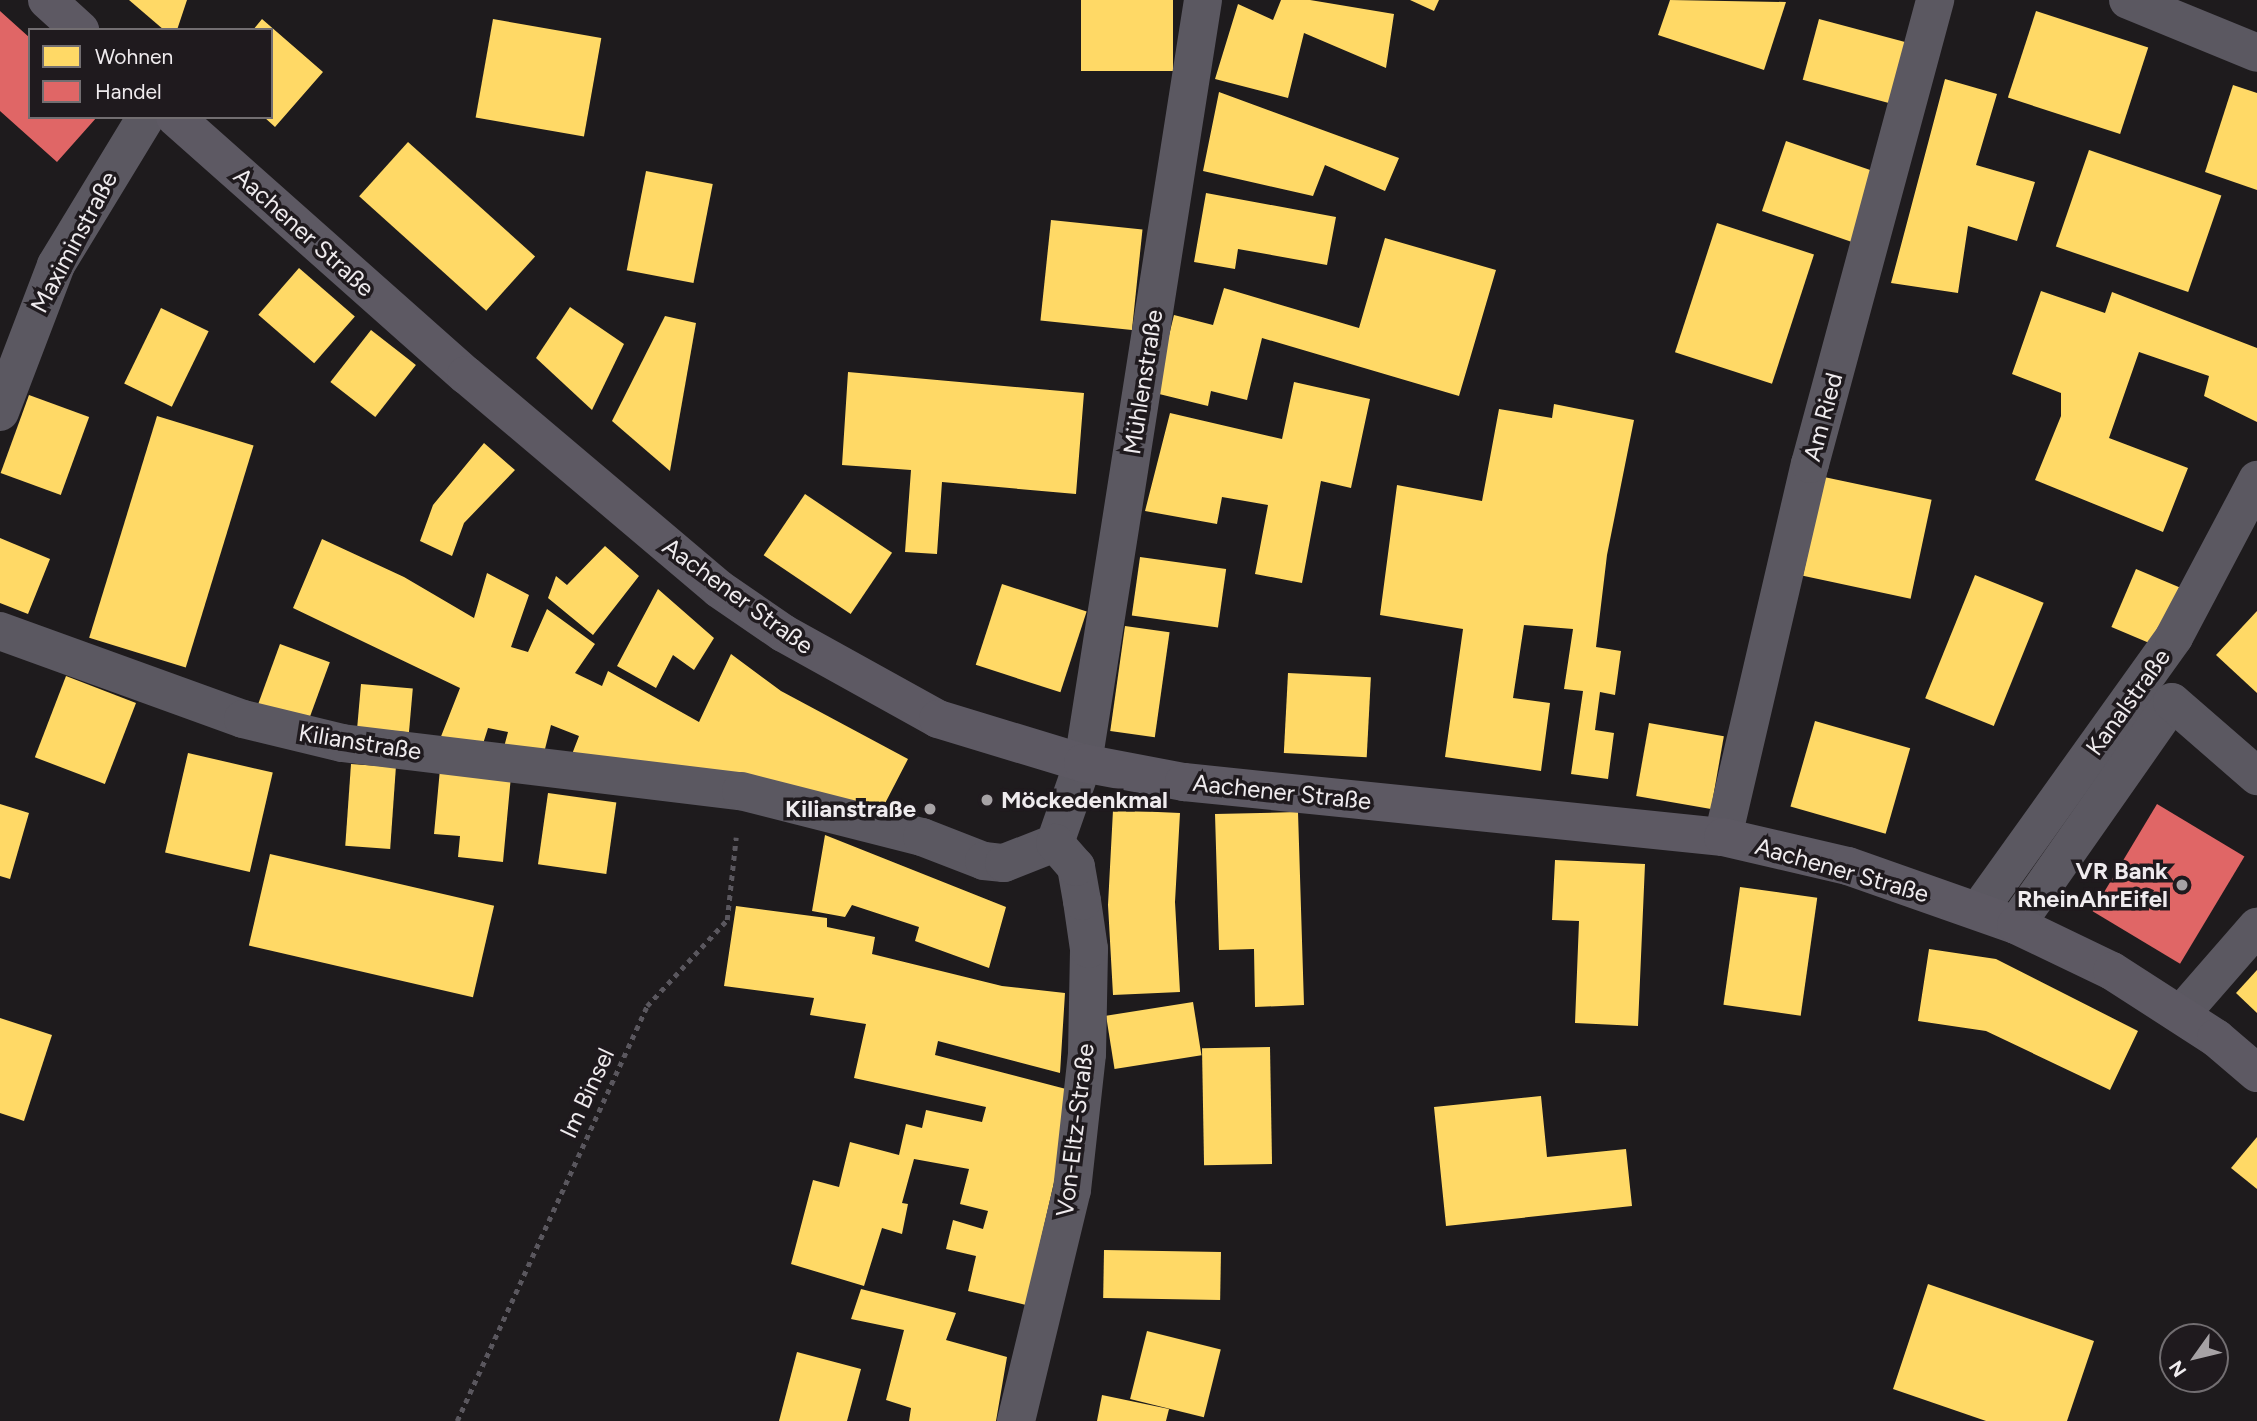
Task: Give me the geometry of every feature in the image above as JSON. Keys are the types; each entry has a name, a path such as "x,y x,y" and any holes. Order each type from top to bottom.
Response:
{"main road":[{"path":"47,0 78,28"},
{"name":"Aachener Straße","path":"177,119 466,375 719,589 783,633 938,719 1083,764 1184,782 1723,837 1848,866 2016,925 2112,971 2181,1014 2257,1073"}],"street":[{"name":"Mühlenstraße","path":"1083,764 1203,0"},
{"name":"Am Ried","path":"1723,837 1810,464 1935,0"},
{"path":"2128,0 2257,53"},
{"name":"Maximinstraße","path":"0,411 56,265 145,119"},
{"name":"Kanalstraße","path":"1978,911 2174,637 2257,480"},
{"name":"Kilianstraße","path":"0,631 243,719 342,743 741,791 831,810 922,837 984,862 1004,863 1055,843"},
{"path":"2016,925 2172,702 2257,776"},
{"path":"1055,843 1083,764"},
{"name":"Von-Eltz-Straße","path":"1016,1421 1072,1190 1087,1054 1089,949 1083,901 1076,867 1055,843"},
{"path":"2181,1014 2257,928"}],"path":[{"name":"Im Binsel","path":"457,1421 647,1006 727,920 741,791"}],"building: Wohnen":[{"path":"129,0 187,0 178,28 162,28"},
{"path":"1081,0 1173,0 1173,71 1081,71"},
{"path":"1281,0 1310,0 1394,14 1386,68 1304,33 1288,98 1215,79 1238,4 1273,20"},
{"path":"1410,0 1439,0 1434,11"},
{"path":"1670,0 1786,2 1764,70 1658,35"},
{"path":"2036,11 2148,47 2120,134 2008,98"},
{"path":"262,19 272,28 255,28"},
{"path":"493,19 601,38 584,137 476,117"},
{"path":"1819,19 1907,43 1891,103 1803,80"},
{"path":"273,29 323,72 275,127 266,119 273,119"},
{"path":"1945,79 1997,94 1976,165 2035,182 2017,241 1968,226 1958,293 1891,283"},
{"path":"2233,85 2257,93 2257,190 2205,172"},
{"path":"1219,92 1399,158 1385,191 1325,165 1313,196 1203,171"},
{"path":"1786,141 1880,173 1856,243 1762,211"},
{"path":"408,142 535,256 486,311 359,196"},
{"path":"2089,150 2221,196 2188,292 2056,246"},
{"path":"646,171 713,184 693,283 627,270"},
{"path":"1206,193 1336,217 1327,265 1238,249 1235,269 1194,262"},
{"path":"1051,220 1142,230 1132,330 1040,320"},
{"path":"1717,223 1814,255 1772,384 1675,352"},
{"path":"1385,238 1496,270 1459,396 1262,338 1247,400 1211,391 1208,406 1155,393 1174,315 1213,325 1224,288 1359,328"},
{"path":"299,268 355,317 314,363 258,315"},
{"path":"2041,291 2105,313 2112,292 2257,348 2257,422 2204,396 2209,376 2139,352 2109,438 2188,468 2163,532 2035,480 2061,416 2061,393 2012,374"},
{"path":"570,307 624,344 592,410 536,358"},
{"path":"161,308 209,331 172,407 124,383"},
{"path":"665,316 696,323 670,471 612,421"},
{"path":"371,330 416,365 375,417 330,382"},
{"path":"848,372 1084,393 1076,494 942,482 937,554 905,552 911,470 842,465"},
{"path":"1294,382 1370,399 1351,488 1321,481 1302,583 1255,574 1268,505 1222,497 1217,524 1145,511 1170,413 1282,439"},
{"path":"29,395 89,417 61,495 1,473"},
{"path":"1554,404 1634,420 1607,555 1596,647 1621,651 1615,695 1600,692 1595,730 1614,733 1608,779 1571,774 1583,691 1564,689 1573,629 1524,625 1513,698 1550,703 1541,771 1445,757 1463,629 1380,615 1397,485 1482,501 1499,409 1552,418"},
{"path":"157,416 254,446 186,667 89,638"},
{"path":"484,443 515,470 464,523 452,556 420,541 433,505"},
{"path":"1824,477 1932,500 1911,599 1803,576"},
{"path":"805,494 892,553 851,614 764,555"},
{"path":"0,538 50,559 28,614 0,603"},
{"path":"322,539 404,577 474,618 487,573 529,595 511,647 528,652 547,609 595,644 575,673 602,686 608,671 699,722 731,654 781,691 908,759 879,815 569,762 579,736 551,725 543,757 504,747 508,732 488,728 482,747 440,739 460,688 293,608"},
{"path":"605,546 639,576 593,635 548,598 556,576 567,585"},
{"path":"1140,557 1226,569 1218,628 1132,615"},
{"path":"2136,569 2179,587 2155,645 2111,627"},
{"path":"1975,575 2044,603 1994,726 1925,698"},
{"path":"1002,584 1087,612 1060,692 976,665"},
{"path":"658,589 714,638 694,670 673,655 656,688 617,666"},
{"path":"2257,611 2257,693 2216,655"},
{"path":"1125,626 1170,632 1155,737 1110,731"},
{"path":"280,644 330,662 308,722 258,704"},
{"path":"1288,673 1371,677 1367,757 1284,753"},
{"path":"66,676 136,703 105,784 35,757"},
{"path":"361,684 413,689 409,732 357,728"},
{"path":"1815,721 1910,748 1886,834 1790,807"},
{"path":"1649,723 1724,736 1711,809 1636,796"},
{"path":"188,753 273,773 250,872 165,852"},
{"path":"351,764 396,767 390,849 345,846"},
{"path":"440,769 511,776 503,862 458,857 460,836 434,834"},
{"path":"548,793 616,803 606,874 538,864"},
{"path":"0,804 29,813 10,879 0,876"},
{"path":"1113,810 1180,813 1175,902 1180,992 1113,995 1108,905"},
{"path":"1298,812 1304,1005 1255,1007 1254,949 1219,950 1215,814"},
{"path":"825,835 1006,907 989,968 915,941 919,927 852,905 845,917 812,911"},
{"path":"270,854 494,906 473,997 249,946"},
{"path":"1555,860 1645,864 1638,1026 1575,1023 1579,921 1552,920"},
{"path":"1740,887 1817,898 1801,1016 1723,1005"},
{"path":"736,906 827,918 827,927 875,937 872,954 1002,986 1065,993 1060,1073 938,1041 935,1055 1066,1089 1067,1125 1026,1305 968,1291 976,1256 946,1249 953,1220 983,1229 988,1211 960,1204 969,1169 914,1159 902,1203 908,1204 902,1234 882,1228 864,1286 791,1264 813,1180 839,1187 850,1142 899,1155 906,1124 922,1128 926,1110 982,1122 986,1107 854,1078 866,1024 810,1015 814,998 724,986"},
{"path":"1929,949 1996,959 2138,1031 2110,1090 1986,1031 1918,1021"},
{"path":"2257,970 2257,1013 2236,993"},
{"path":"1193,1002 1201,1055 1115,1069 1106,1016"},
{"path":"0,1018 52,1035 24,1121 0,1113"},
{"path":"1270,1047 1272,1164 1204,1165 1202,1048"},
{"path":"1541,1096 1547,1157 1626,1149 1632,1206 1446,1226 1434,1107"},
{"path":"2257,1137 2257,1189 2231,1168"},
{"path":"1104,1250 1221,1252 1220,1300 1103,1298"},
{"path":"1928,1284 2094,1341 2067,1421 1986,1421 1893,1389"},
{"path":"861,1289 956,1313 946,1340 1007,1357 996,1421 909,1421 911,1408 886,1400 904,1330 851,1319"},
{"path":"1147,1331 1221,1349 1204,1417 1130,1399"},
{"path":"797,1352 861,1369 847,1421 779,1421"},
{"path":"1102,1395 1169,1409 1166,1421 1097,1421"}],"building: Handel":[{"path":"0,11 28,36 28,119 95,119 57,162 0,111"},
{"path":"2157,804 2244,857 2180,964 2093,911"}],"place":[{"name":"Möckedenkmal","path":"987,800"},
{"name":"Kilianstraße","path":"930,809"},
{"name":"VR Bank RheinAhrEifel","path":"2182,885"}]}
